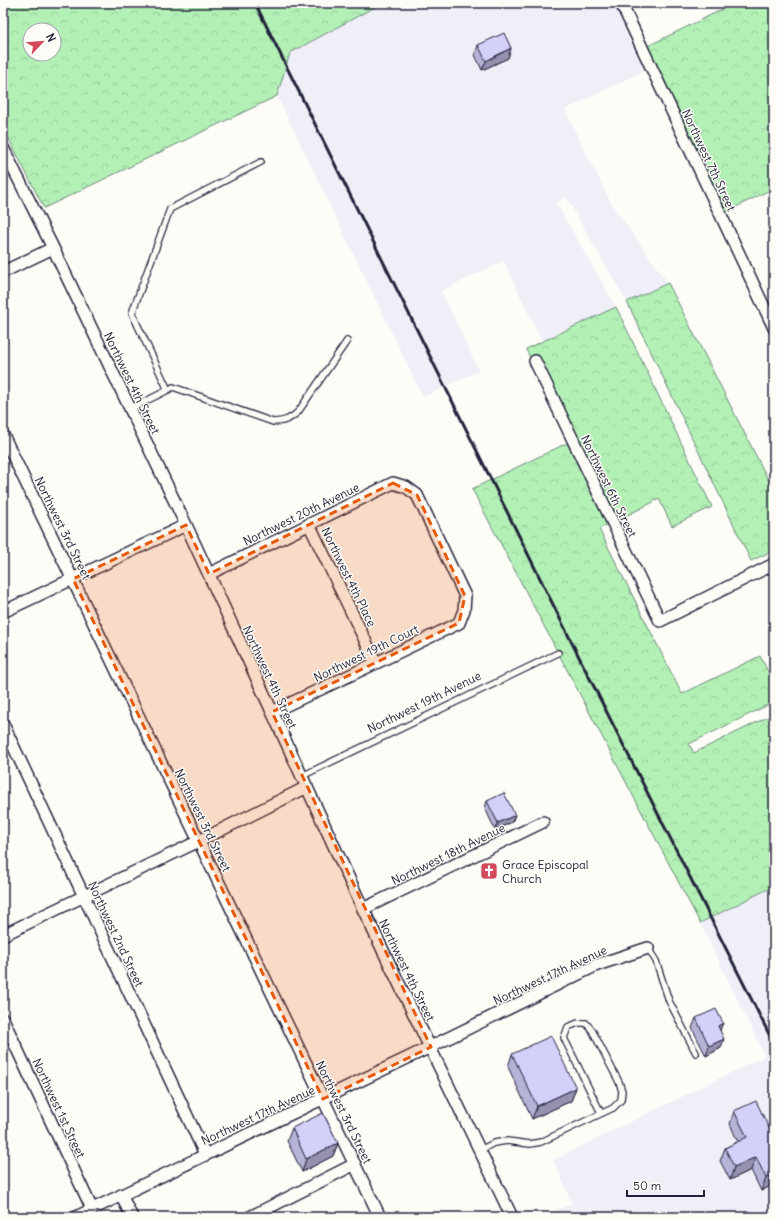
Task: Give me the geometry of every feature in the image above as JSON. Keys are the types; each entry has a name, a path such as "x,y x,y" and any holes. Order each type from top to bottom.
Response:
{"street":[{"name":"Northwest 7th Street","path":"621,3 774,328"},
{"name":"Northwest 4th Street","path":"3,148 53,248 186,525 363,909 512,1217"},
{"path":"3,272 53,248"},
{"name":"Northwest 6th Street","path":"535,361 660,621 774,564"},
{"name":"Northwest 3rd Street","path":"3,435 380,1217"},
{"name":"Northwest 20th Avenue","path":"209,574 393,483 406,487 417,494 465,596 464,610"},
{"name":"Northwest 4th Place","path":"309,524 376,663"},
{"path":"3,612 186,525"},
{"name":"Northwest 19th Court","path":"272,712 459,623 464,610"},
{"name":"Northwest 2nd Street","path":"3,724 205,1154"},
{"path":"3,935 199,841 307,787"},
{"name":"Northwest 18th Avenue","path":"363,909 544,822"},
{"name":"Northwest 17th Avenue","path":"76,1217 431,1047 597,965 648,948"},
{"name":"Northwest 1st Street","path":"3,1018 92,1209"},
{"path":"250,1217 355,1164"},
{"path":"121,1195 132,1217"}],"lane":[{"path":"168,390 132,313 170,209 261,162"},
{"path":"130,409 172,387 273,422 282,422 291,418 298,412 347,341"},
{"name":"Northwest 19th Avenue","path":"302,776 558,652"},
{"path":"648,948 656,961 669,1001 696,1053"},
{"path":"480,1150 494,1143 507,1141 530,1144 541,1142 613,1108 621,1100 622,1091 592,1030 586,1023 578,1023 568,1027 564,1038 601,1113"}],"highlighted area":[{"path":"393,483 417,495 465,596 459,623 272,712 431,1047 323,1099 73,579 186,525 209,574"}],"shaded area":[{"path":"382,3 614,3 645,70 565,110 612,205 668,283 627,302 566,197 556,203 616,307 542,342 504,261 441,291 479,371 423,397 277,96 290,53"},
{"path":"774,886 774,1216 542,1217 572,1203 553,1160 765,1056 700,923"}],"green space":[{"path":"3,3 382,3 290,53 277,96 44,208 3,127"},
{"path":"735,3 774,3 774,188 726,212 648,46"},
{"path":"668,283 774,491 774,550 751,561 627,302"},
{"path":"616,307 712,507 672,526 659,499 618,520 538,354 530,358 526,349"},
{"path":"567,443 607,525 599,529 682,694 760,656 774,683 774,702 689,744 694,753 774,714 774,886 700,923 472,489"}],"building":[{"path":"504,33 511,48 486,61 478,45"},
{"path":"504,793 515,815 498,823 487,801"},
{"path":"716,1009 723,1023 718,1026 724,1039 709,1046 696,1018"},
{"path":"551,1036 576,1088 537,1106 512,1054"},
{"path":"756,1101 769,1128 774,1125 774,1174 766,1178 756,1157 734,1167 725,1148 747,1137 734,1111"},
{"path":"323,1113 338,1143 306,1159 292,1128"}],"railway":[{"path":"255,3 578,655 774,1044"}],"place":[{"name":"Grace Episcopal Church","path":"489,871"}]}
